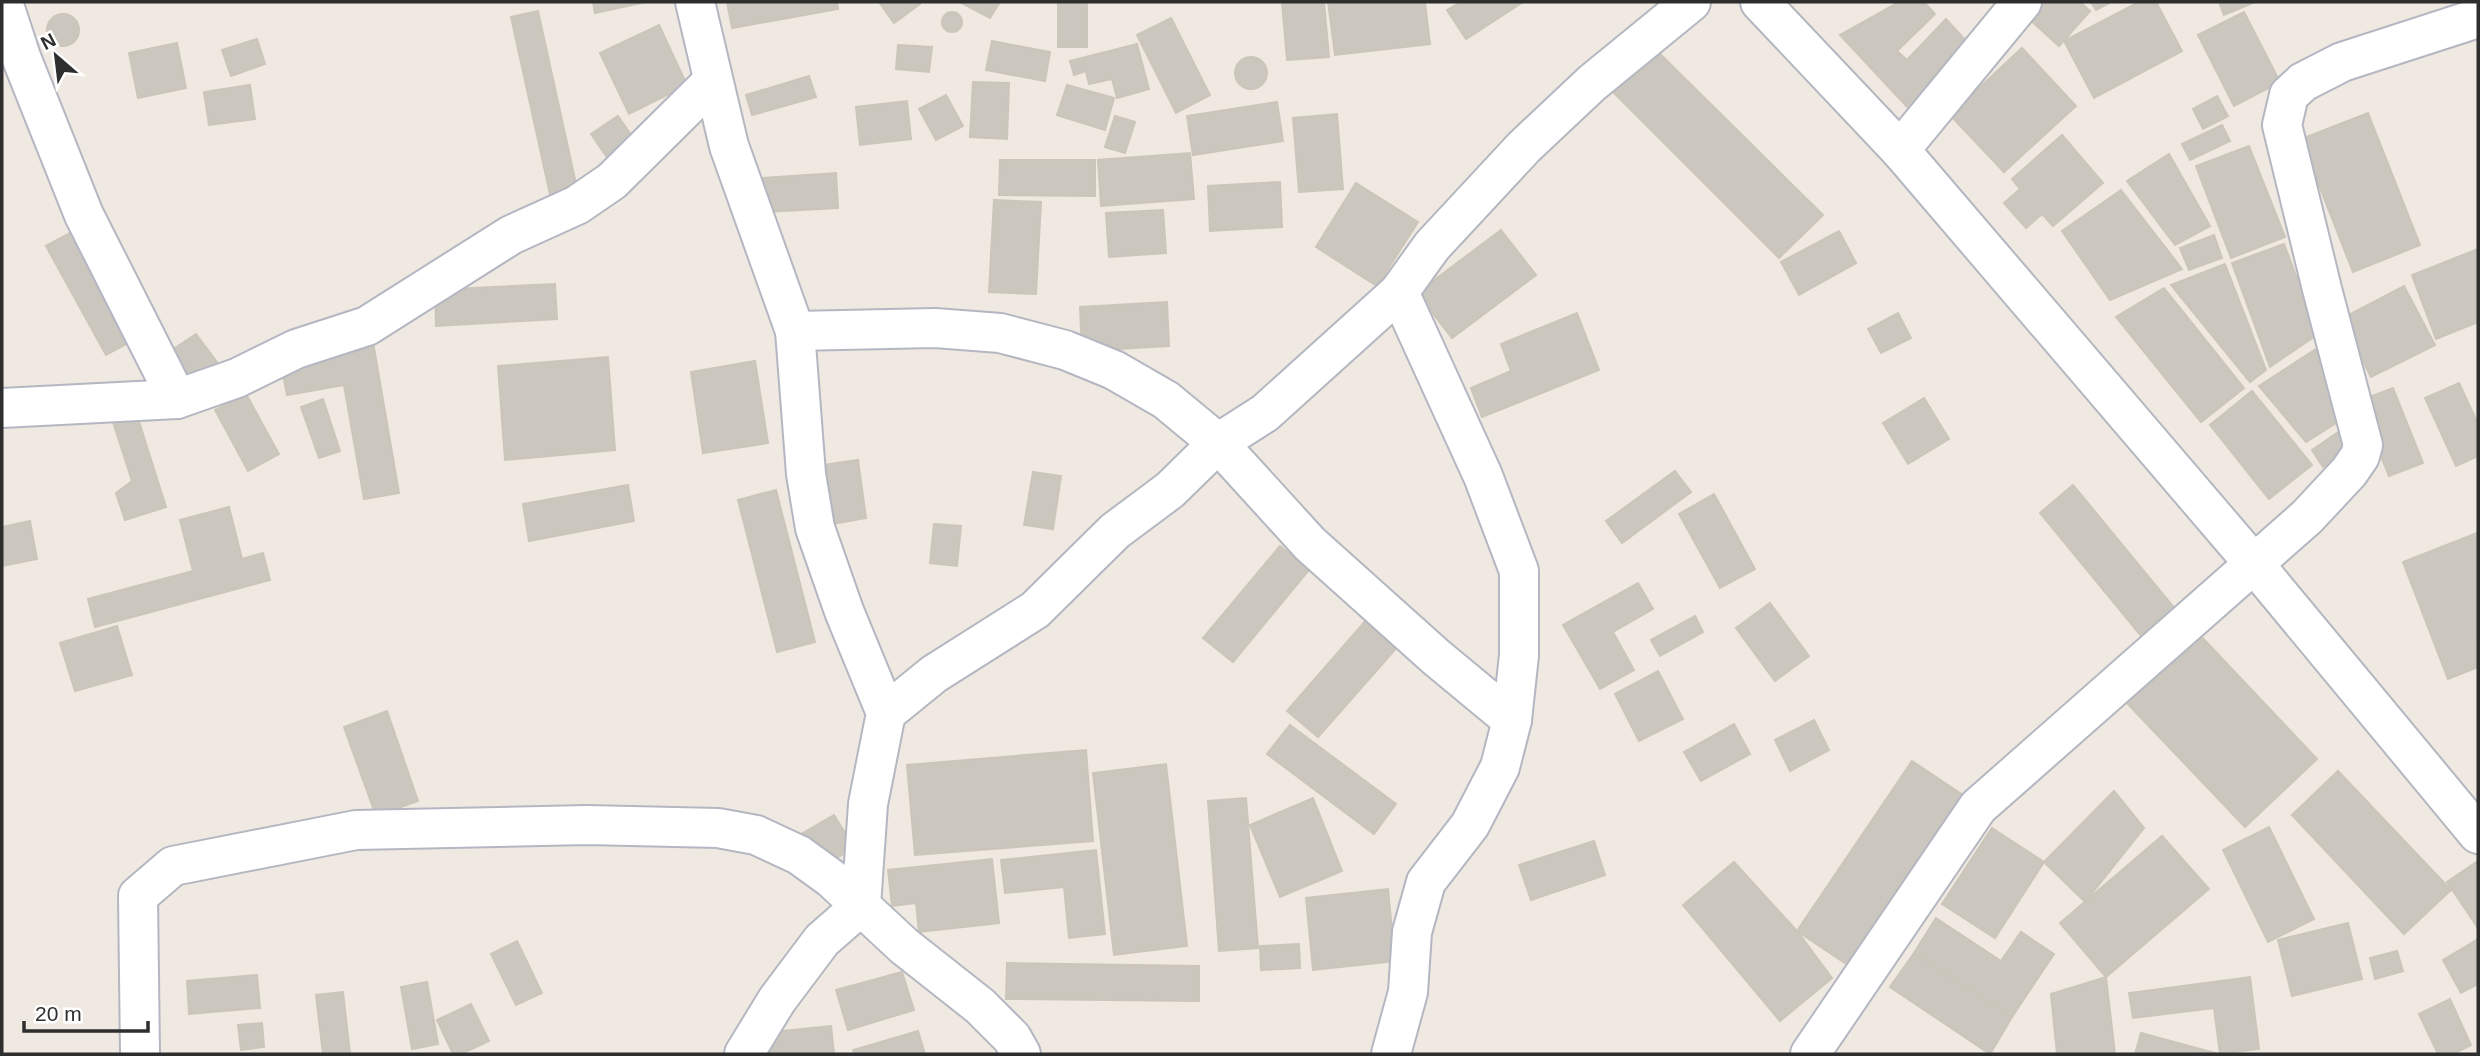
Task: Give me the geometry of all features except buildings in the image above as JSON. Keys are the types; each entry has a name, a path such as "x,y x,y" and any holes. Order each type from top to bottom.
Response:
{"street":[{"path":"3,2 21,57 84,215 177,398"},
{"path":"695,2 733,159 795,331 806,474 815,528 844,611 886,713 868,804 861,906 822,940 777,1000 744,1054"},
{"path":"886,713 934,674 1035,610 1115,531 1170,490 1218,443 1265,412 1399,292 1432,246 1524,147 1592,83 1691,2"},
{"path":"1760,2 1900,150 2255,565 2478,834"},
{"path":"1900,150 2022,2"},
{"path":"1810,1054 1978,807 2255,565 2307,517 2349,472 2360,456 2363,445 2282,125 2289,95 2302,82 2342,62 2478,18"},
{"path":"2,408 177,398 237,378 296,349 367,326 415,298 510,234 577,205 612,180 713,81"},
{"path":"1391,1054 1408,992 1412,932 1426,882 1470,825 1500,767 1512,720 1518,655 1519,571 1483,476 1399,292"},
{"path":"795,331 935,328 1000,333 1065,350 1114,370 1166,400 1218,443 1310,544 1436,657 1512,720"},
{"path":"140,1054 138,896 173,866 356,831 587,825 718,828 756,835 799,855 904,946 980,1006 1012,1038 1021,1054"}]}
